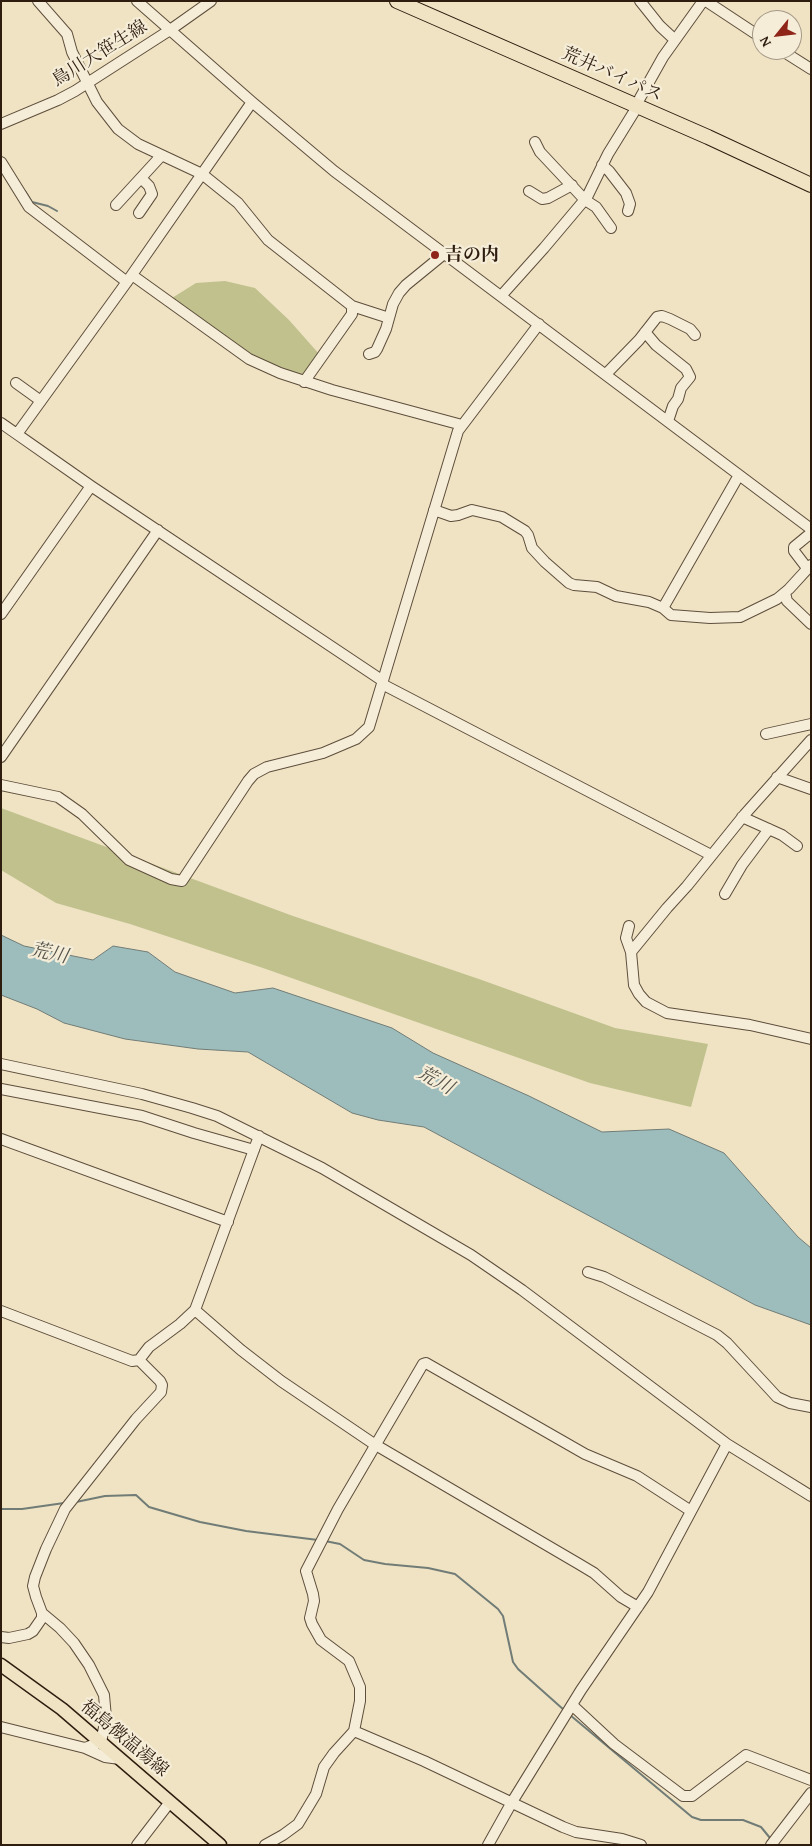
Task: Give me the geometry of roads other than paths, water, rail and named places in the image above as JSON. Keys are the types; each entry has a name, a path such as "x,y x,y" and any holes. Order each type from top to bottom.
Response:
{"highway":[{"name":"荒井バイパス","path":"397,1 811,176"},
{"name":"荒井バイパス","path":"420,1 811,185"}],"main road":[{"name":"福島微温湯線","path":"1,1665 62,1709 220,1845"}],"street":[{"path":"38,1 67,34 72,52 97,102 118,129 138,144 202,174 238,203 268,240 352,306 389,318"},
{"path":"138,1 252,102 334,171 606,374 811,531 794,547 794,551 809,567 777,599 740,617 710,618 672,615 663,608 649,602 616,596 597,587 569,583 532,548 525,531 502,517 472,510 451,516 434,510"},
{"name":"鳥川大笹生線","path":"1,124 58,100 88,83 170,30 210,1"},
{"path":"640,1 660,26 675,40"},
{"path":"501,296 585,200 662,57 704,1 752,32"},
{"path":"797,60 811,69"},
{"path":"17,434 130,279 252,102"},
{"path":"535,142 540,152 585,200 596,207 611,228"},
{"path":"116,205 161,156"},
{"path":"1,162 29,207 130,279 249,359 280,374 304,382 462,425"},
{"path":"602,166 610,171 626,193 630,204 628,211"},
{"path":"138,213 152,194 149,186 141,178"},
{"path":"529,191 542,198 548,198 572,185"},
{"path":"369,354 377,349 386,330 393,304 406,285 444,254"},
{"path":"304,382 352,314 352,306"},
{"path":"606,374 640,340 657,317 662,316 696,335"},
{"path":"1,785 58,797 82,814 129,860 171,879 182,881 254,774 267,767 337,748 356,739 369,727 458,431 538,324"},
{"path":"645,332 656,344 686,369 690,377 681,388 680,396 673,406 668,421"},
{"path":"16,383 41,401"},
{"path":"1,423 382,683 711,855"},
{"path":"663,608 739,475"},
{"path":"1,614 91,486"},
{"path":"1,756 158,530"},
{"path":"785,593 791,605 811,624"},
{"path":"766,734 811,724"},
{"path":"631,952 742,818 811,740"},
{"path":"777,777 811,789"},
{"path":"742,818 782,835 797,846"},
{"path":"725,894 742,865 769,829"},
{"path":"628,926 626,938 631,952 634,985 646,1002 667,1013 750,1025 811,1040"},
{"path":"1,1064 158,1098 217,1116 358,1187 472,1255 529,1295 727,1444 811,1496"},
{"path":"1,1089 142,1116 254,1150"},
{"path":"139,1360 149,1347 180,1324 195,1310 259,1136"},
{"path":"1,1139 228,1222"},
{"path":"588,1272 604,1277 717,1335 727,1343 777,1397 790,1403 811,1407"},
{"path":"195,1310 235,1345 281,1381 376,1445 594,1573 621,1597 638,1607"},
{"path":"1,1311 132,1360 139,1360 160,1381 162,1388 65,1509 35,1577 34,1586 42,1618 33,1631 28,1634 8,1638 1,1637"},
{"path":"265,1845 284,1835 298,1824 316,1794 324,1767 354,1731 360,1701 360,1687 350,1661 322,1640 312,1624 310,1618 314,1594 306,1571 338,1508 423,1364 426,1363 560,1442 637,1476 691,1511"},
{"path":"488,1845 572,1704 648,1592 727,1444"},
{"path":"42,1613 74,1643 99,1682 104,1695 106,1707 105,1730 101,1742 85,1748"},
{"path":"572,1704 614,1744 683,1796 692,1796 746,1755 811,1780"},
{"path":"1,1728 85,1748 105,1757 121,1760"},
{"path":"354,1731 424,1761 576,1832 622,1839 641,1845"},
{"path":"771,1845 811,1793"},
{"path":"137,1845 170,1802"}],"water":[{"name":"荒川","path":"1,935 24,946 93,960 113,946 148,952 175,972 235,993 273,988 392,1028 433,1053 529,1096 602,1132 669,1129 724,1153 798,1237 811,1248 811,1325 755,1305 424,1127 378,1120 352,1113 248,1052 198,1049 125,1039 64,1023 37,1009 1,995"}],"waterway":[{"path":"25,191 32,202 48,206 57,211"},
{"path":"76,1502 105,1496 136,1495 149,1507 200,1522 246,1531 318,1540"},
{"path":"1,1509 22,1509 64,1503"},
{"path":"325,1541 340,1544 364,1560 428,1568 455,1574 498,1609 503,1616 513,1662 518,1669 564,1710"},
{"path":"570,1715 692,1817 701,1820 743,1820 761,1827 770,1838"}],"place":[{"name":"吉の内","path":"435,255"}]}
